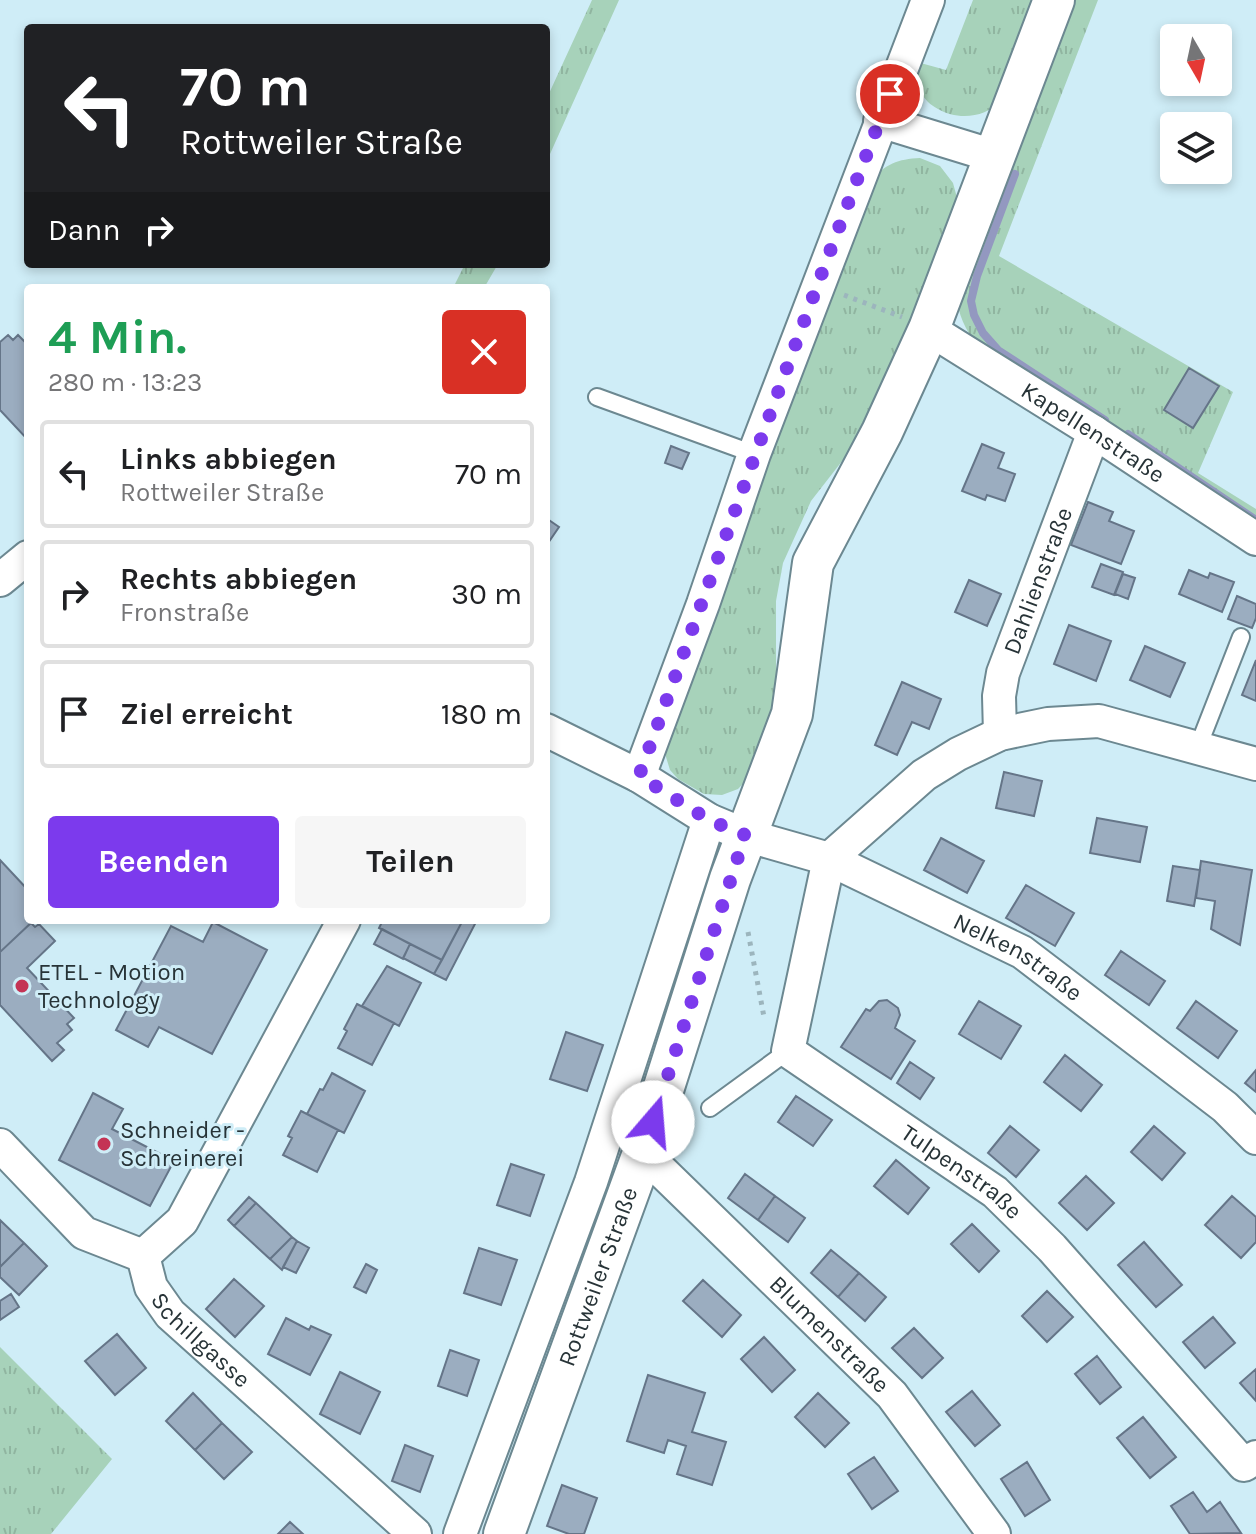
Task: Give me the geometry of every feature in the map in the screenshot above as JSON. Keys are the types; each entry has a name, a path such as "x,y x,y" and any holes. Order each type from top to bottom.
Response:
{"street":[{"path":"639,776 816,286 928,0"},
{"name":"Rottweiler Straße","path":"504,1534 643,1153 745,835 792,714 813,563 882,432 929,329 1054,0"},
{"path":"880,121 994,156"},
{"name":"Kapellenstraße","path":"929,329 1094,432 1256,539"},
{"name":"Dahlienstraße","path":"1000,734 999,696 1003,673 1094,432"},
{"path":"0,580 24,560"},
{"path":"788,1051 829,859 924,775 958,754 1000,734 1048,724 1099,721 1256,764"},
{"path":"550,732 639,776 709,820 745,835"},
{"path":"460,1534 591,1182 709,820"},
{"name":"Nelkenstraße","path":"745,835 829,859 1022,952 1225,1107 1256,1138"},
{"path":"0,1145 84,1233 143,1256 182,1221 342,924"},
{"name":"Tulpenstraße","path":"788,1051 995,1192 1052,1248 1250,1461"},
{"name":"Blumenstraße","path":"643,1153 892,1395 994,1534"},
{"name":"Schillgasse","path":"143,1256 151,1287 170,1314 415,1534"}],"lane":[{"path":"597,397 754,454"},
{"path":"1198,747 1241,637"},
{"path":"710,1108 788,1051"}],"path":[{"path":"816,286 862,300 929,329"},
{"path":"748,929 764,1018 771,1038 788,1051"}],"green space":[{"path":"592,0 619,0 550,154 550,91"},
{"path":"973,0 1037,0 1000,100 979,114 953,115 932,105 922,95 917,62 946,70"},
{"path":"1067,0 1098,0 999,256 1233,392 1198,473 1256,509 1256,532 978,347 960,315 956,293"},
{"path":"920,158 940,166 953,183 959,205 935,279 853,447 811,501 783,563 776,601 776,684 769,728 754,772 738,789 722,795 704,794 678,779 670,770 665,742 871,181 892,164"},
{"path":"463,268 496,268 486,284 455,284"},
{"path":"0,1347 112,1459 51,1534 0,1534"}],"building":[{"path":"8,335 13,340 18,335 24,341 24,436 0,410 0,342"},
{"path":"1189,368 1219,386 1193,428 1164,410"},
{"path":"982,444 1004,453 998,468 1015,474 1005,501 987,495 985,500 962,491"},
{"path":"671,446 689,453 682,469 665,463"},
{"path":"1088,502 1113,512 1109,521 1134,531 1121,564 1071,545"},
{"path":"550,521 559,527 550,540"},
{"path":"1101,564 1123,572 1114,595 1092,587"},
{"path":"1189,570 1208,578 1210,573 1234,582 1222,612 1179,594"},
{"path":"1123,574 1135,578 1128,599 1115,594"},
{"path":"969,580 1001,594 987,626 955,612"},
{"path":"1237,596 1256,604 1252,628 1228,619"},
{"path":"1069,625 1111,641 1096,681 1054,664"},
{"path":"1145,646 1185,663 1170,697 1130,680"},
{"path":"1256,660 1256,701 1242,695"},
{"path":"902,682 941,699 929,729 912,722 897,755 875,745"},
{"path":"1004,772 1042,781 1034,816 996,808"},
{"path":"1097,818 1147,827 1140,862 1090,853"},
{"path":"941,838 984,861 967,893 924,870"},
{"path":"0,860 24,886 24,924 30,924 0,952"},
{"path":"1201,861 1252,870 1240,945 1211,929 1215,901 1196,898"},
{"path":"1173,866 1200,870 1194,906 1167,901"},
{"path":"1026,885 1074,913 1055,946 1006,918"},
{"name":"ETEL - Motion Technology","path":"30,924 35,927 39,924 55,941 27,968 74,1018 67,1024 72,1030 57,1043 64,1050 52,1061 0,1005 0,952"},
{"path":"212,924 217,924 267,950 212,1054 159,1027 148,1047 116,1030 171,926 203,942"},
{"path":"381,924 461,924 442,960 379,928"},
{"path":"461,924 475,924 446,980 434,974"},
{"path":"382,929 410,944 403,959 374,944"},
{"path":"410,944 442,960 434,974 403,958"},
{"path":"1121,951 1165,981 1149,1005 1105,975"},
{"path":"387,966 421,983 399,1026 362,1006"},
{"path":"887,1000 898,1008 900,1015 895,1028 915,1041 891,1079 841,1047 866,1009 870,1011 879,1001"},
{"path":"979,1001 1021,1026 1001,1059 959,1034"},
{"path":"1196,1001 1237,1031 1218,1058 1177,1028"},
{"path":"357,1004 394,1023 372,1065 338,1048"},
{"path":"566,1032 603,1045 587,1091 550,1079"},
{"path":"1065,1055 1102,1085 1081,1111 1044,1082"},
{"path":"910,1062 934,1078 920,1099 897,1083"},
{"path":"1256,1070 1256,1092 1245,1083"},
{"path":"332,1073 365,1091 344,1133 307,1114"},
{"name":"Schneider - Schreinerei","path":"93,1093 123,1109 112,1129 174,1161 150,1206 59,1160"},
{"path":"796,1096 832,1120 813,1146 778,1122"},
{"path":"301,1111 338,1130 317,1172 283,1155 292,1138 288,1136"},
{"path":"1010,1126 1039,1150 1016,1177 988,1153"},
{"path":"1154,1126 1185,1153 1162,1180 1131,1152"},
{"path":"896,1160 929,1188 908,1214 874,1186"},
{"path":"511,1164 544,1175 530,1216 497,1205"},
{"path":"745,1174 775,1196 758,1220 728,1198"},
{"path":"1086,1176 1114,1203 1087,1230 1059,1203"},
{"path":"775,1196 805,1218 788,1242 758,1220"},
{"path":"1232,1196 1256,1217 1256,1242 1241,1258 1205,1225"},
{"path":"249,1197 256,1203 234,1226 228,1220"},
{"path":"256,1203 292,1237 270,1259 234,1226"},
{"path":"0,1220 24,1243 0,1267"},
{"path":"972,1224 999,1251 979,1272 951,1244"},
{"path":"292,1237 297,1241 282,1270 270,1259"},
{"path":"297,1241 309,1248 296,1273 283,1267"},
{"path":"1144,1242 1182,1285 1156,1307 1118,1265"},
{"path":"24,1243 47,1266 19,1295 0,1277 0,1267"},
{"path":"479,1248 517,1260 501,1305 464,1293"},
{"path":"831,1250 859,1273 838,1297 811,1273"},
{"path":"366,1264 377,1270 366,1293 354,1287"},
{"path":"859,1273 886,1297 865,1321 838,1297"},
{"path":"234,1279 264,1306 235,1337 206,1309"},
{"path":"703,1280 741,1315 722,1337 683,1301"},
{"path":"1047,1291 1073,1317 1047,1342 1022,1316"},
{"path":"11,1294 19,1307 0,1320 0,1301"},
{"path":"1213,1317 1235,1343 1205,1368 1183,1342"},
{"path":"286,1318 309,1330 311,1326 331,1335 310,1375 268,1354"},
{"path":"914,1328 943,1358 922,1378 892,1348"},
{"path":"117,1334 146,1368 115,1395 85,1361"},
{"path":"764,1337 795,1370 772,1392 741,1359"},
{"path":"450,1350 479,1360 467,1396 438,1386"},
{"path":"1097,1356 1121,1387 1100,1404 1075,1374"},
{"path":"1256,1369 1256,1401 1240,1383"},
{"path":"340,1372 380,1392 360,1434 320,1414"},
{"path":"648,1375 705,1393 692,1432 726,1442 712,1485 677,1474 686,1446 668,1440 664,1453 627,1441"},
{"path":"972,1391 1000,1425 975,1446 946,1412"},
{"path":"193,1393 222,1423 195,1450 166,1421"},
{"path":"818,1393 849,1423 825,1447 795,1417"},
{"path":"1143,1417 1176,1457 1150,1478 1117,1438"},
{"path":"222,1423 252,1452 224,1479 195,1450"},
{"path":"405,1445 433,1456 420,1492 392,1481"},
{"path":"874,1457 898,1491 872,1509 848,1474"},
{"path":"1027,1462 1050,1500 1025,1516 1001,1479"},
{"path":"562,1485 597,1498 584,1534 569,1534 547,1526"},
{"path":"1193,1492 1207,1512 1220,1502 1241,1533 1190,1534 1171,1506"},
{"path":"290,1522 303,1534 278,1534"}],"waterway":[{"path":"1015,174 977,276 971,301 974,315 983,333 998,350 1105,420"},
{"path":"1128,434 1256,520"}],"place":[{"name":"ETEL - Motion Technology","path":"22,986"},
{"name":"Schneider - Schreinerei","path":"104,1144"}],"route":[{"path":"653,1122 745,835 709,820 639,776 703,604 754,454 890,94"}]}
